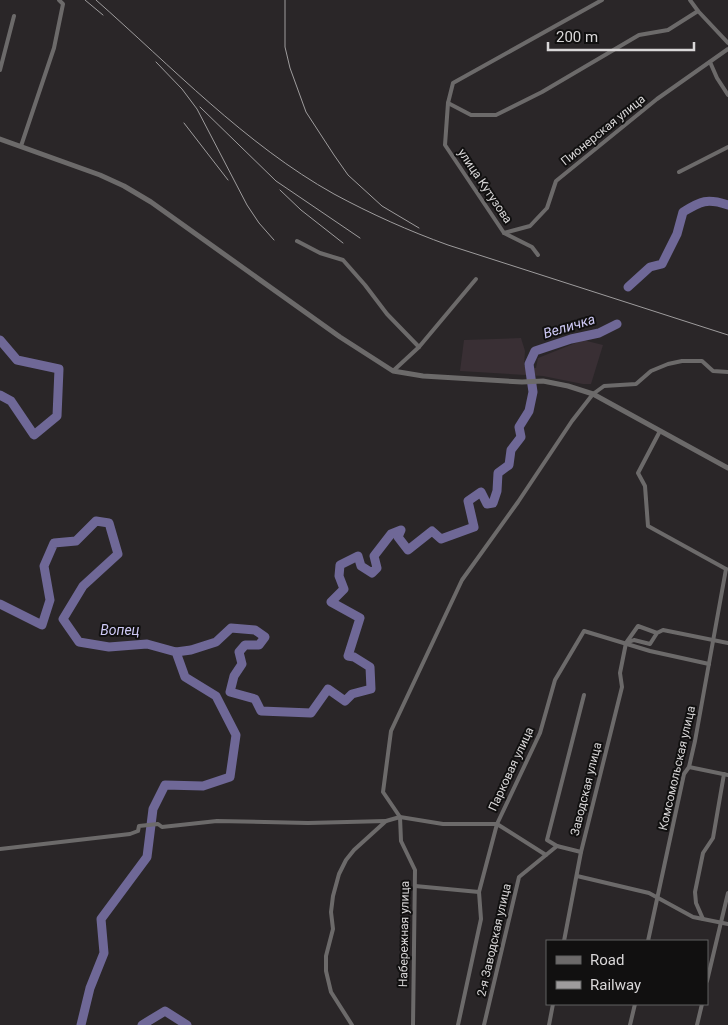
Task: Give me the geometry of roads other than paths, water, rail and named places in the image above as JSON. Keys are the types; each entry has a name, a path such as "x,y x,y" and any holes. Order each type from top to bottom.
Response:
{"street":[{"path":"21,146 54,48 63,4 59,0"},
{"name":"улица Кутузова","path":"504,233 445,145 448,103 453,83 602,0"},
{"path":"690,0 728,42"},
{"path":"448,103 471,115 496,115 542,92 639,35 668,30 698,11"},
{"path":"0,70 14,16"},
{"name":"Пионерская улица","path":"504,233 530,226 547,208 556,181 657,99 728,49"},
{"path":"710,62 717,78 728,94"},
{"path":"0,140 100,175 124,186 167,214 340,337 393,371 423,376 522,382 543,381 568,386 594,394 728,468"},
{"path":"679,172 728,147"},
{"path":"504,233 532,247 538,256"},
{"path":"297,241 320,253 343,260 387,314 419,347"},
{"path":"393,371 419,347 476,279"},
{"path":"400,817 383,792 391,731 462,580 518,502 572,421 594,394 604,386 636,384 651,371 668,364 682,361 702,361 713,371 728,372"},
{"path":"660,431 638,473 645,486 648,526 727,570"},
{"name":"Комсомольская улица","path":"648,940 684,774 690,767 727,570"},
{"path":"626,643 638,626 657,633"},
{"path":"626,643 634,640 650,644 657,633 663,630 728,643"},
{"name":"Парковая улица","path":"352,1025 331,992 326,971 326,956 333,930 332,896 346,860 354,850 386,821 400,817 443,824 497,824 540,733 556,680 584,631 626,643"},
{"path":"626,643 650,651 709,664"},
{"name":"Заводская улица","path":"564,940 581,852 622,687 620,672 626,643"},
{"path":"581,852 557,846 547,840 584,695"},
{"path":"690,767 726,774 713,838 703,853 695,892 696,903 703,919"},
{"name":"Набережная улица","path":"400,817 400,841 415,870 413,1025"},
{"path":"0,850 130,834 138,831 139,826 158,824 162,827 217,821 308,823 386,821"},
{"path":"458,1025 481,919 479,892 497,824 546,856"},
{"name":"2-я Заводская улица","path":"484,1025 519,877 557,846"},
{"path":"577,876 649,893 694,917 728,924"},
{"path":"415,886 479,892"},
{"path":"708,977 728,893"},
{"path":"549,1025 553,1005"},
{"path":"630,1025 634,1005"},
{"path":"697,1025 702,1005"}],"waterway":[{"name":"Величка","path":"628,287 650,267 662,264 677,234 683,212 695,205 709,201 728,205"},
{"name":"Величка","path":"176,652 191,650 216,642 231,628 255,630 265,637 259,645 245,645 239,652 242,664 234,676 230,692 255,699 261,711 311,713 328,689 345,701 352,694 371,689 370,667 354,657 348,656 360,618 331,602 344,589 339,576 340,565 358,556 361,566 372,573 377,568 374,556 391,534 401,530 398,537 408,550 432,531 441,539 474,527 468,501 481,492 487,504 493,503 497,491 498,473 509,465 511,450 521,437 519,427 529,411 533,392 529,364 535,351 571,339 599,333 617,324"},
{"name":"Вопец","path":"0,340 17,360 59,369 57,416 34,435 11,401 0,395"},
{"name":"Вопец","path":"0,604 42,625 50,600 44,566 54,543 76,541 96,521 109,523 118,554 83,586 63,619 79,642 109,647 147,644 176,652 185,677 216,696 236,735 230,777 203,786 165,785 153,809 147,857 101,919 104,953 90,988 81,1025"},
{"name":"Вопец","path":"142,1025 165,1011 187,1025"}],"railway":[{"path":"85,0 103,15"},
{"path":"96,0 240,128 270,152 334,194 390,222 448,245 728,335"},
{"path":"285,0 285,47 290,68 306,112 348,175 382,206 419,228"},
{"path":"156,62 182,89 197,109 247,205 274,240"},
{"path":"200,107 276,181 360,238"},
{"path":"184,123 228,180"},
{"path":"280,190 301,210 343,243"}]}
